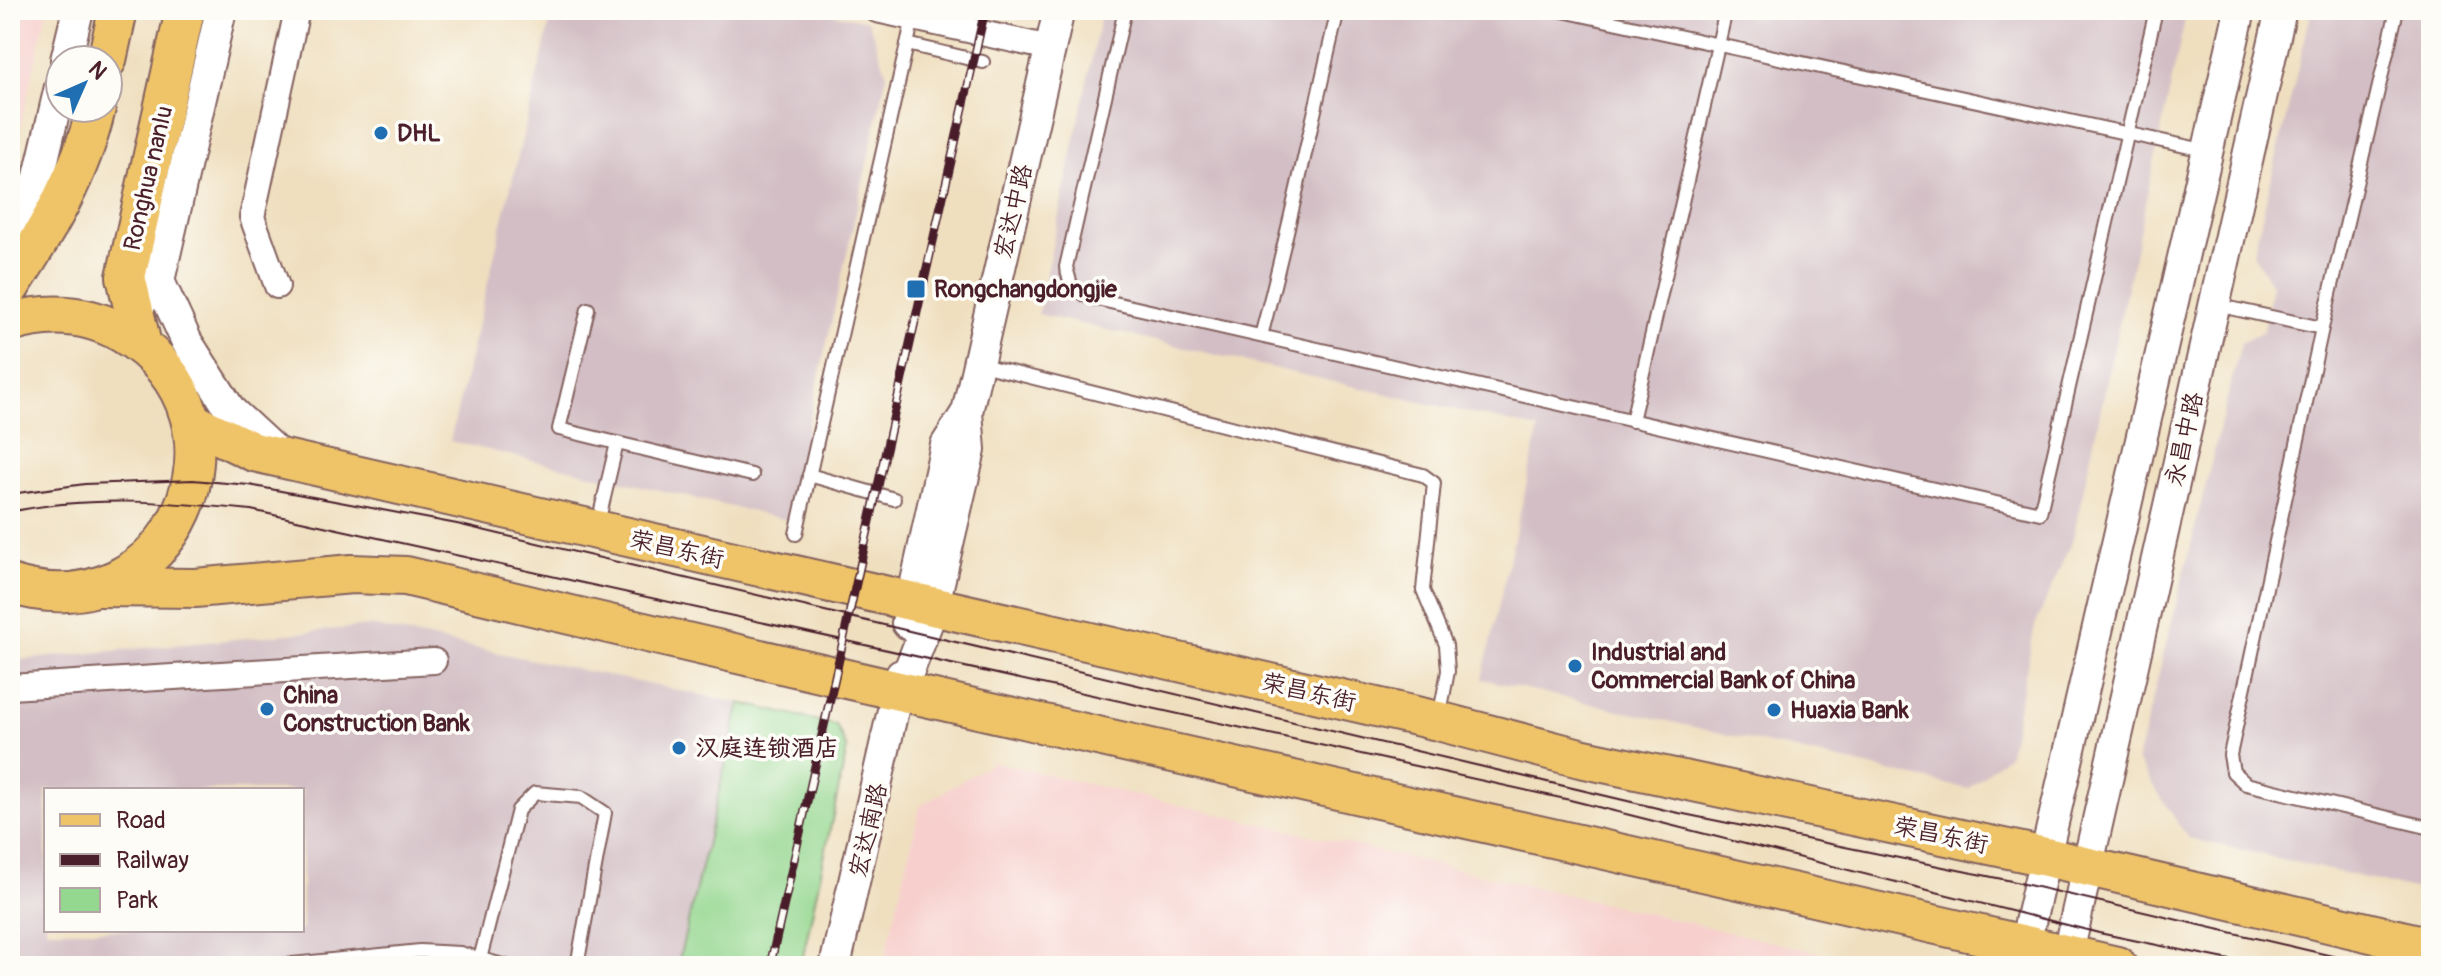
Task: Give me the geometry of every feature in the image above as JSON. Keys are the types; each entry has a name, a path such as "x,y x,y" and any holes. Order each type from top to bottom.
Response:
{"main road":[{"path":"111,44 118,10"},
{"name":"Ronghua nanlu","path":"137,329 126,277 185,10"},
{"path":"18,275 72,183 92,124"},
{"path":"10,323 52,315 87,318 137,329 180,392 192,422 195,452 193,480 175,527 155,552 131,572 98,587"},
{"name":"荣昌东街","path":"192,422 254,452 1438,721 1580,758 2046,857 2431,947"},
{"path":"18,590 67,593 98,587 195,588 352,574 406,576 900,694 1201,757 2022,956 2117,966"}],"street":[{"path":"70,44 78,10"},
{"path":"137,329 159,281 221,10"},
{"path":"277,286 252,217 297,10"},
{"path":"877,10 1050,48"},
{"name":"宏达中路","path":"921,606 970,450 967,412 1059,10"},
{"name":"永昌中路","path":"2022,956 2240,10"},
{"name":"永昌中路","path":"2067,960 2281,10"},
{"path":"18,275 51,124"},
{"path":"159,281 187,342 231,411 282,458"},
{"name":"宏达南路","path":"835,966 921,606"},
{"path":"10,687 434,661"}],"lane":[{"path":"1125,10 1066,267 1071,285 1088,297 2040,513 2156,10"},
{"path":"1261,336 1307,157 1316,101 1338,10"},
{"path":"1558,10 2208,151"},
{"path":"1632,421 1726,10"},
{"path":"2397,10 2322,328 2230,755 2233,772 2246,784 2431,828"},
{"path":"796,534 913,18"},
{"path":"907,44 983,62"},
{"path":"2215,305 2322,328"},
{"path":"588,309 559,429 752,475"},
{"path":"978,364 1423,475 1434,483 1423,590 1446,645 1448,671 1438,721"},
{"path":"596,530 617,443"},
{"path":"809,475 894,499"},
{"path":"480,959 518,810 535,793 581,797 605,813 577,966"},
{"path":"273,966 420,951 460,953 506,966"}],"shaded area":[{"path":"10,10 47,10 10,172"},
{"path":"553,10 813,10 868,21 887,74 787,520 450,441"},
{"path":"1102,10 2187,10 2073,538 2035,626 2009,754 1968,789 1482,679 1539,429 1038,314"},
{"path":"2312,10 2431,10 2431,893 2188,838 2137,761 2241,343 2264,331 2272,285 2253,254"},
{"path":"370,626 740,703 677,966 10,966 10,661"},
{"path":"993,762 1870,966 883,966 920,806"}],"green space":[{"path":"740,703 836,725 847,749 801,966 678,964"}],"tram line":[{"path":"10,494 85,484 193,480 249,485 457,524 1674,812 2007,880 2375,966"},
{"path":"10,512 100,502 251,510 1570,800 2099,933 2259,966"}],"railway":[{"path":"770,966 985,10"}],"place":[{"name":"DHL","path":"381,133"},
{"name":"Rongchangdongjie","path":"916,289"},
{"name":"Industrial and Commercial Bank of China","path":"1575,666"},
{"name":"China Construction Bank","path":"267,709"},
{"name":"Huaxia Bank","path":"1774,710"},
{"name":"汉庭连锁酒店","path":"679,748"}]}
